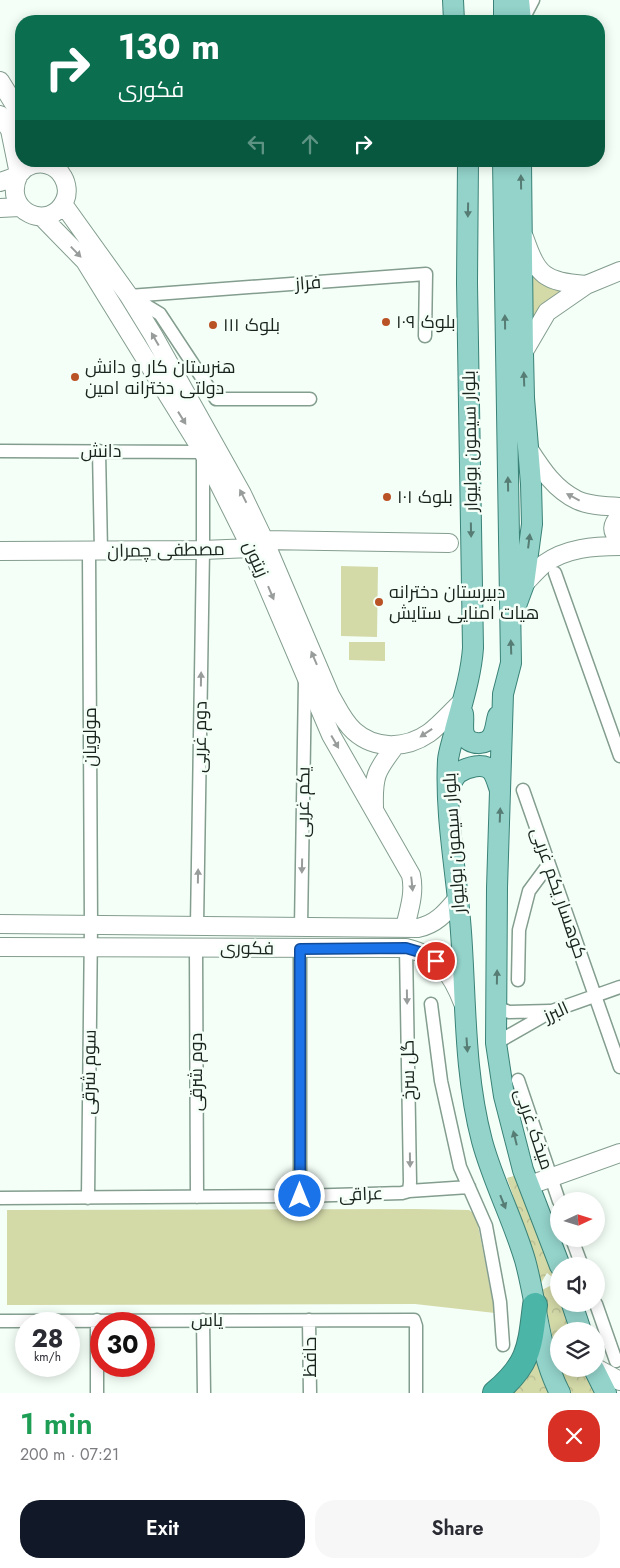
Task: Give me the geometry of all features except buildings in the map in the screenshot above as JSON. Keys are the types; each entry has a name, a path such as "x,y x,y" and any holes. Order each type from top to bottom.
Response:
{"highway":[{"path":"495,1393 515,1373 529,1351 535,1305"}],"main road":[{"path":"454,0 454,15"},
{"path":"467,0 467,15"},
{"path":"504,0 504,15"},
{"path":"519,0 520,15"},
{"name":"بلوار سیمون بولیوار","path":"468,167 467,283 473,648 472,664 448,758 448,817 458,898 468,1056 482,1140 494,1180 517,1236 554,1382 560,1393"},
{"name":"بلوار سیمون بولیوار","path":"503,167 511,663 503,694 497,888 496,1043 504,1096 523,1170 557,1257"},
{"path":"510,622 524,584 532,524 523,353 520,167"},
{"path":"463,701 464,734 471,742 481,744 493,735 503,694"},
{"path":"448,786 458,774 467,768 475,766 486,767 493,772 501,792"},
{"path":"599,1377 606,1393"}],"street":[{"path":"524,15 533,0"},
{"path":"0,81 15,105"},
{"path":"0,115 10,130 15,154"},
{"path":"18,167 19,174"},
{"path":"26,167 19,174 15,182 14,191 20,207 34,216 50,215 63,204 66,197 65,181 53,167"},
{"path":"0,182 19,174"},
{"name":"زیتون","path":"63,204 129,296 153,335 242,494 306,677 331,736 411,875 413,894 405,927"},
{"path":"0,208 20,207"},
{"name":"زیتون","path":"42,216 85,261 203,452 258,544 330,695 340,714 354,731 372,742 395,746 414,741 429,733 463,701"},
{"path":"522,230 536,268 555,281 586,285"},
{"path":"523,353 547,312 586,285 620,271"},
{"name":"فراز","path":"129,296 426,274 425,336"},
{"path":"129,296 160,314 216,399 310,399"},
{"path":"528,448 547,476 562,491 577,500 592,504 620,507"},
{"name":"دانش","path":"0,451 203,452"},
{"name":"مولویان","path":"91,947 95,551 99,451"},
{"name":"دوم غربی","path":"197,925 203,452"},
{"path":"620,516 614,522 612,529 620,539"},
{"name":"مصطفی چمران","path":"0,551 203,550 258,544 449,543"},
{"path":"524,584 544,564 569,552 584,548 620,546"},
{"path":"555,573 620,756"},
{"name":"یکم غربی","path":"301,927 306,677"},
{"path":"374,808 374,786 377,772 395,746"},
{"name":"کوهسار یکم غربی","path":"523,790 620,1067"},
{"path":"518,980 519,930 529,891 549,864"},
{"name":"فکوری","path":"0,924 418,928 429,925 443,916 458,898"},
{"name":"سوم شرقی","path":"88,1198 91,947"},
{"name":"فکوری","path":"0,948 406,948 423,953 436,961 449,973 457,986 464,1006"},
{"name":"دوم شرقی","path":"196,948 197,1197"},
{"name":"گل سرخ","path":"406,948 409,1191"},
{"path":"300,949 300,1196"},
{"name":"البرز","path":"496,1043 552,1012 620,987"},
{"path":"431,1004 441,1080 460,1167 486,1226 500,1302 504,1344"},
{"path":"496,1007 509,1012 552,1012"},
{"name":"میخک غربی","path":"518,1080 555,1192"},
{"path":"530,1184 620,1153"},
{"name":"عراقی","path":"0,1198 300,1196 402,1193 469,1187"},
{"path":"599,1312 616,1361"},
{"name":"یاس","path":"0,1320 90,1320"},
{"name":"یاس","path":"155,1320 414,1320 416,1326 416,1393"},
{"path":"203,1320 204,1393"},
{"name":"حافظ","path":"309,1320 310,1393"},
{"path":"605,1373 620,1381"},
{"path":"97,1377 97,1393"}],"green space":[{"path":"532,272 568,290 529,329"},
{"path":"341,566 378,567 377,637 341,636"},
{"path":"349,642 385,642 385,661 349,660"},
{"path":"517,1175 550,1264 550,1275 547,1273 541,1283 531,1248 507,1178"},
{"path":"7,1210 469,1210 476,1215 495,1313 415,1304 7,1305"},
{"path":"550,1286 550,1312 567,1312 570,1322 550,1322 550,1326 542,1290"},
{"path":"538,1348 543,1380 548,1393 512,1393 527,1377"},
{"path":"563,1377 589,1377 596,1393 570,1393"}],"place":[{"name":"بلوک ۱۰۹","path":"386,322"},
{"name":"بلوک ۱۱۱","path":"213,325"},
{"name":"هنرستان کار و دانش دولتی دخترانه امین","path":"75,377"},
{"name":"بلوک ۱۰۱","path":"387,497"},
{"name":"دبیرستان دخترانه هیات امنایی ستایش","path":"379,602"}],"route":[{"path":"300,1196 300,949 406,948 423,953 436,961"}]}
